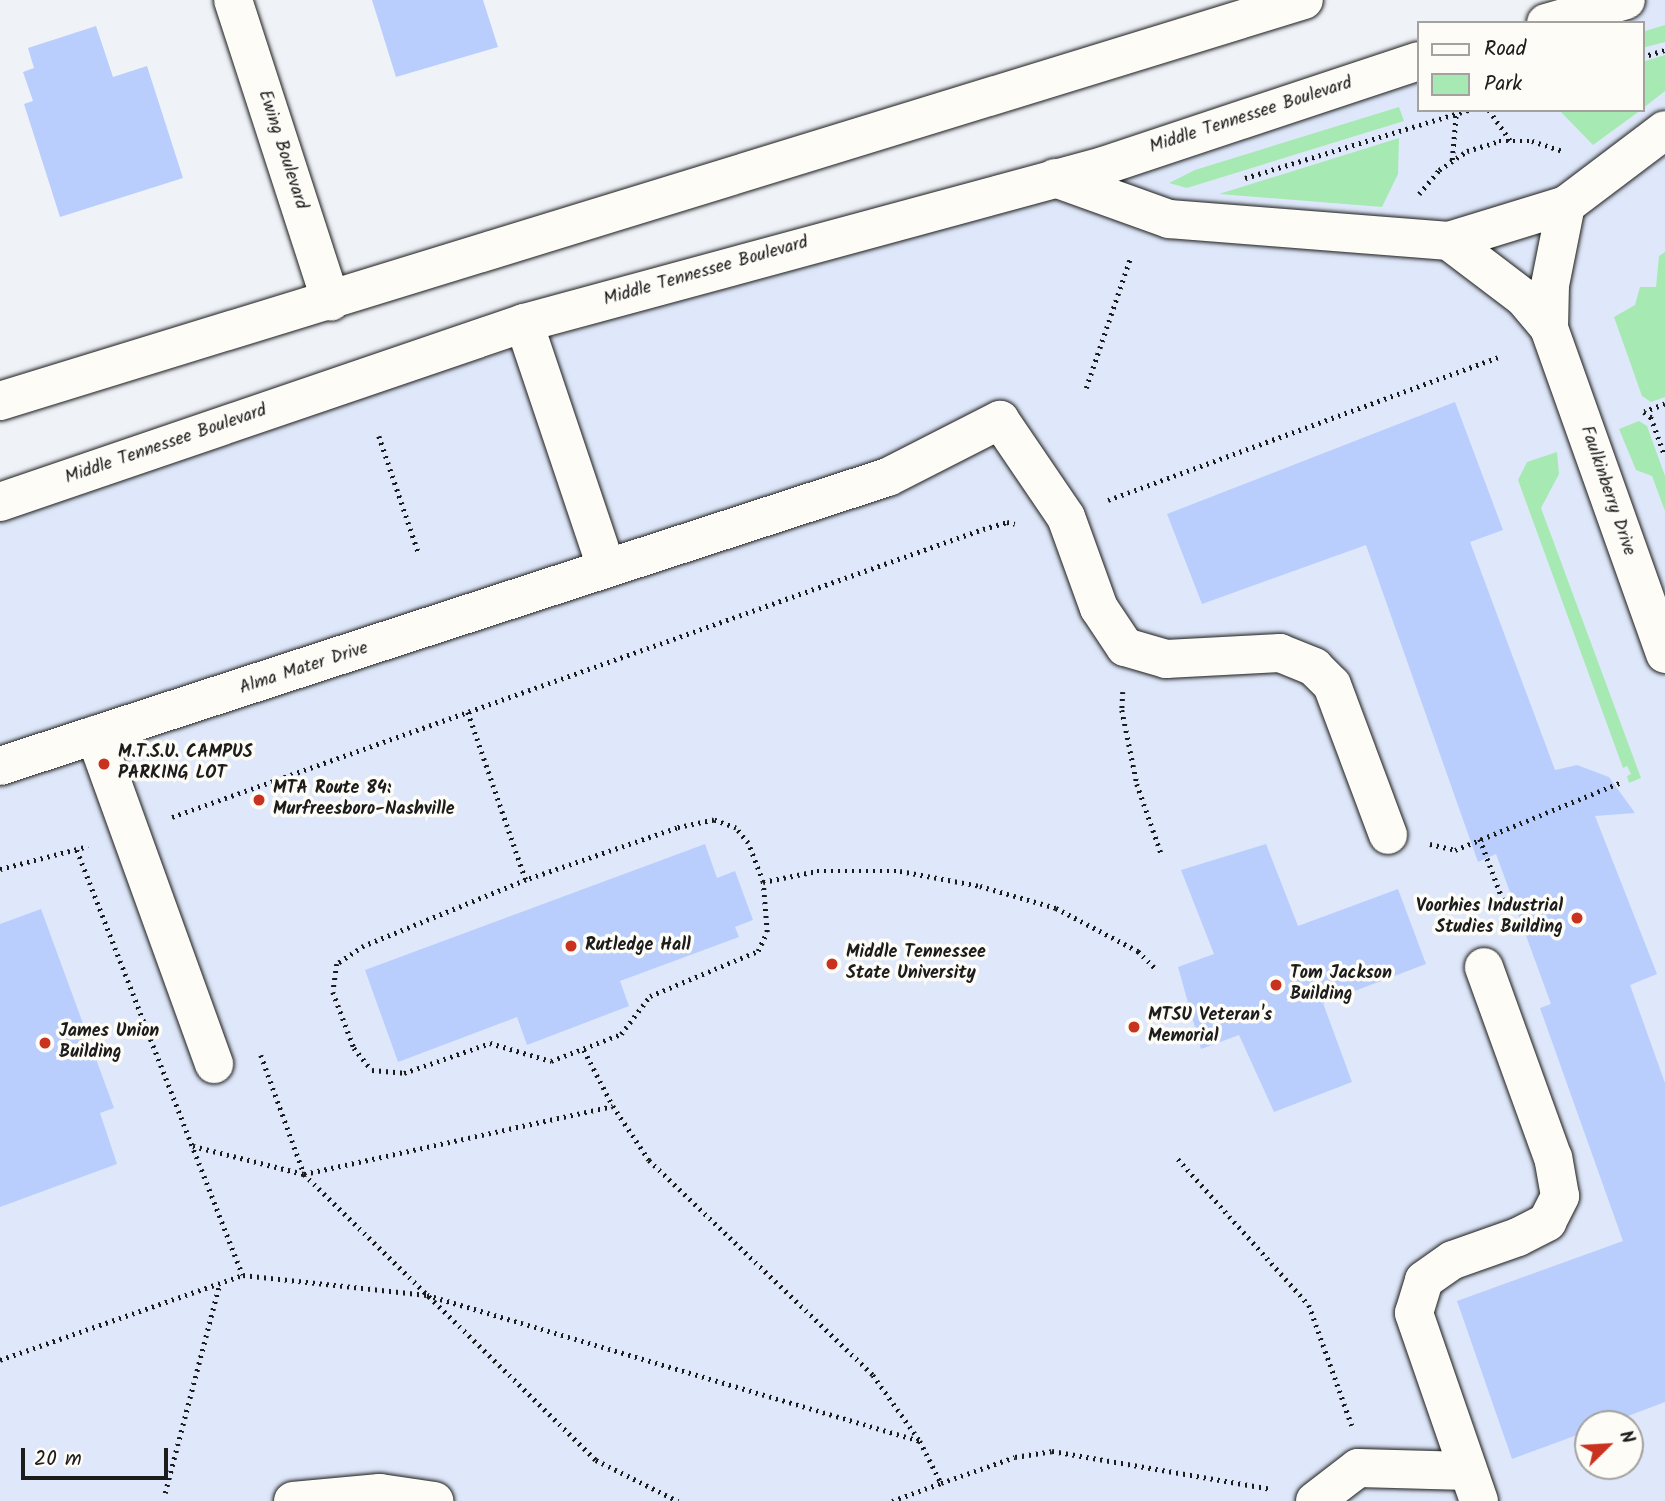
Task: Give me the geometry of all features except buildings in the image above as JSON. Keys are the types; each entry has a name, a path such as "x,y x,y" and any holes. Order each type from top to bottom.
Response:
{"main road":[{"name":"Ewing Boulevard","path":"233,0 331,301"},
{"path":"0,401 1304,0"},
{"path":"1553,21 1626,0"},
{"name":"Middle Tennessee Boulevard","path":"0,502 524,323 1055,178 1416,62"},
{"path":"1055,178 1168,219 1449,241 1566,205 1665,130"},
{"path":"1549,328 1550,285 1566,205"},
{"path":"1449,241 1524,298 1549,328"},
{"path":"524,323 606,566"},
{"name":"Faulkinberry Drive","path":"1549,328 1665,654"},
{"name":"Alma Mater Drive","path":"0,766 443,625 606,566 888,477 1000,420 1066,517"},
{"path":"1066,517 1100,608 1125,647 1166,659 1280,653 1314,667 1332,685 1388,835"},
{"path":"95,735 214,1064"},
{"path":"1300,1496 1358,1468 1473,1486 1415,1313 1424,1280 1453,1261 1547,1222 1560,1196 1553,1158 1484,967"},
{"path":"293,1501 380,1493 435,1501"}],"path":[{"path":"1644,56 1665,50"},
{"path":"1234,182 1462,112"},
{"path":"1490,112 1511,141"},
{"path":"1452,161 1456,114"},
{"path":"1412,203 1438,170 1466,151 1511,141 1532,141 1569,154"},
{"path":"1086,388 1132,256"},
{"path":"0,869 77,850 130,832 995,525 1007,522 1030,531 1498,357"},
{"path":"1665,404 1644,412 1651,417 1665,456"},
{"path":"379,436 418,554"},
{"path":"1125,647 1122,710 1137,784 1161,853"},
{"path":"468,712 526,880"},
{"path":"1388,835 1455,850 1622,782"},
{"path":"714,820 736,828 748,843 763,882 767,932 758,951 650,996 621,1034 584,1050 551,1061 489,1043 404,1073 372,1070 354,1048 333,992 337,964 364,946 526,880 677,828 714,820"},
{"path":"77,850 243,1275"},
{"path":"763,882 817,871 900,871 980,886 1056,908 1138,951 1157,970"},
{"path":"584,1050 613,1106 649,1160 873,1375 920,1441 941,1483"},
{"path":"193,1146 304,1174 613,1106"},
{"path":"1178,1159 1308,1305 1357,1439"},
{"path":"304,1174 596,1460 678,1501"},
{"path":"0,1360 243,1275 427,1295 920,1441"},
{"path":"165,1493 219,1284"},
{"path":"892,1501 1015,1457 1052,1451 1300,1496"}],"shaded area":[{"name":"Middle Tennessee State University","path":"1625,0 1665,0 1665,1501 0,1501 0,505 695,294 1416,67 1416,112 1644,112 1644,21 1559,21"}],"green space":[{"path":"1665,25 1665,42 1644,47 1644,31"},
{"path":"1665,55 1665,91 1644,107 1644,61"},
{"path":"1399,107 1404,121 1187,188 1169,183 1195,170"},
{"path":"1561,112 1638,112 1593,145"},
{"path":"1399,138 1398,174 1382,207 1219,194"},
{"path":"1665,252 1665,397 1651,402 1642,396 1614,317 1635,305 1640,287 1656,287 1659,256"},
{"path":"1639,421 1647,426 1665,476 1665,511 1652,476 1636,470 1619,429"},
{"path":"1557,452 1559,474 1541,508 1641,778 1629,783 1627,776 1631,774 1627,766 1623,768 1518,480 1527,462"}],"place":[{"name":"M.T.S.U. CAMPUS PARKING LOT","path":"104,764"},
{"name":"MTA Route 84: Murfreesboro-Nashville","path":"259,800"},
{"name":"Voorhies Industrial Studies Building","path":"1577,918"},
{"name":"Rutledge Hall","path":"571,946"},
{"name":"Middle Tennessee State University","path":"832,964"},
{"name":"Tom Jackson Building","path":"1276,985"},
{"name":"MTSU Veteran's Memorial","path":"1134,1027"},
{"name":"James Union Building","path":"45,1043"}]}
